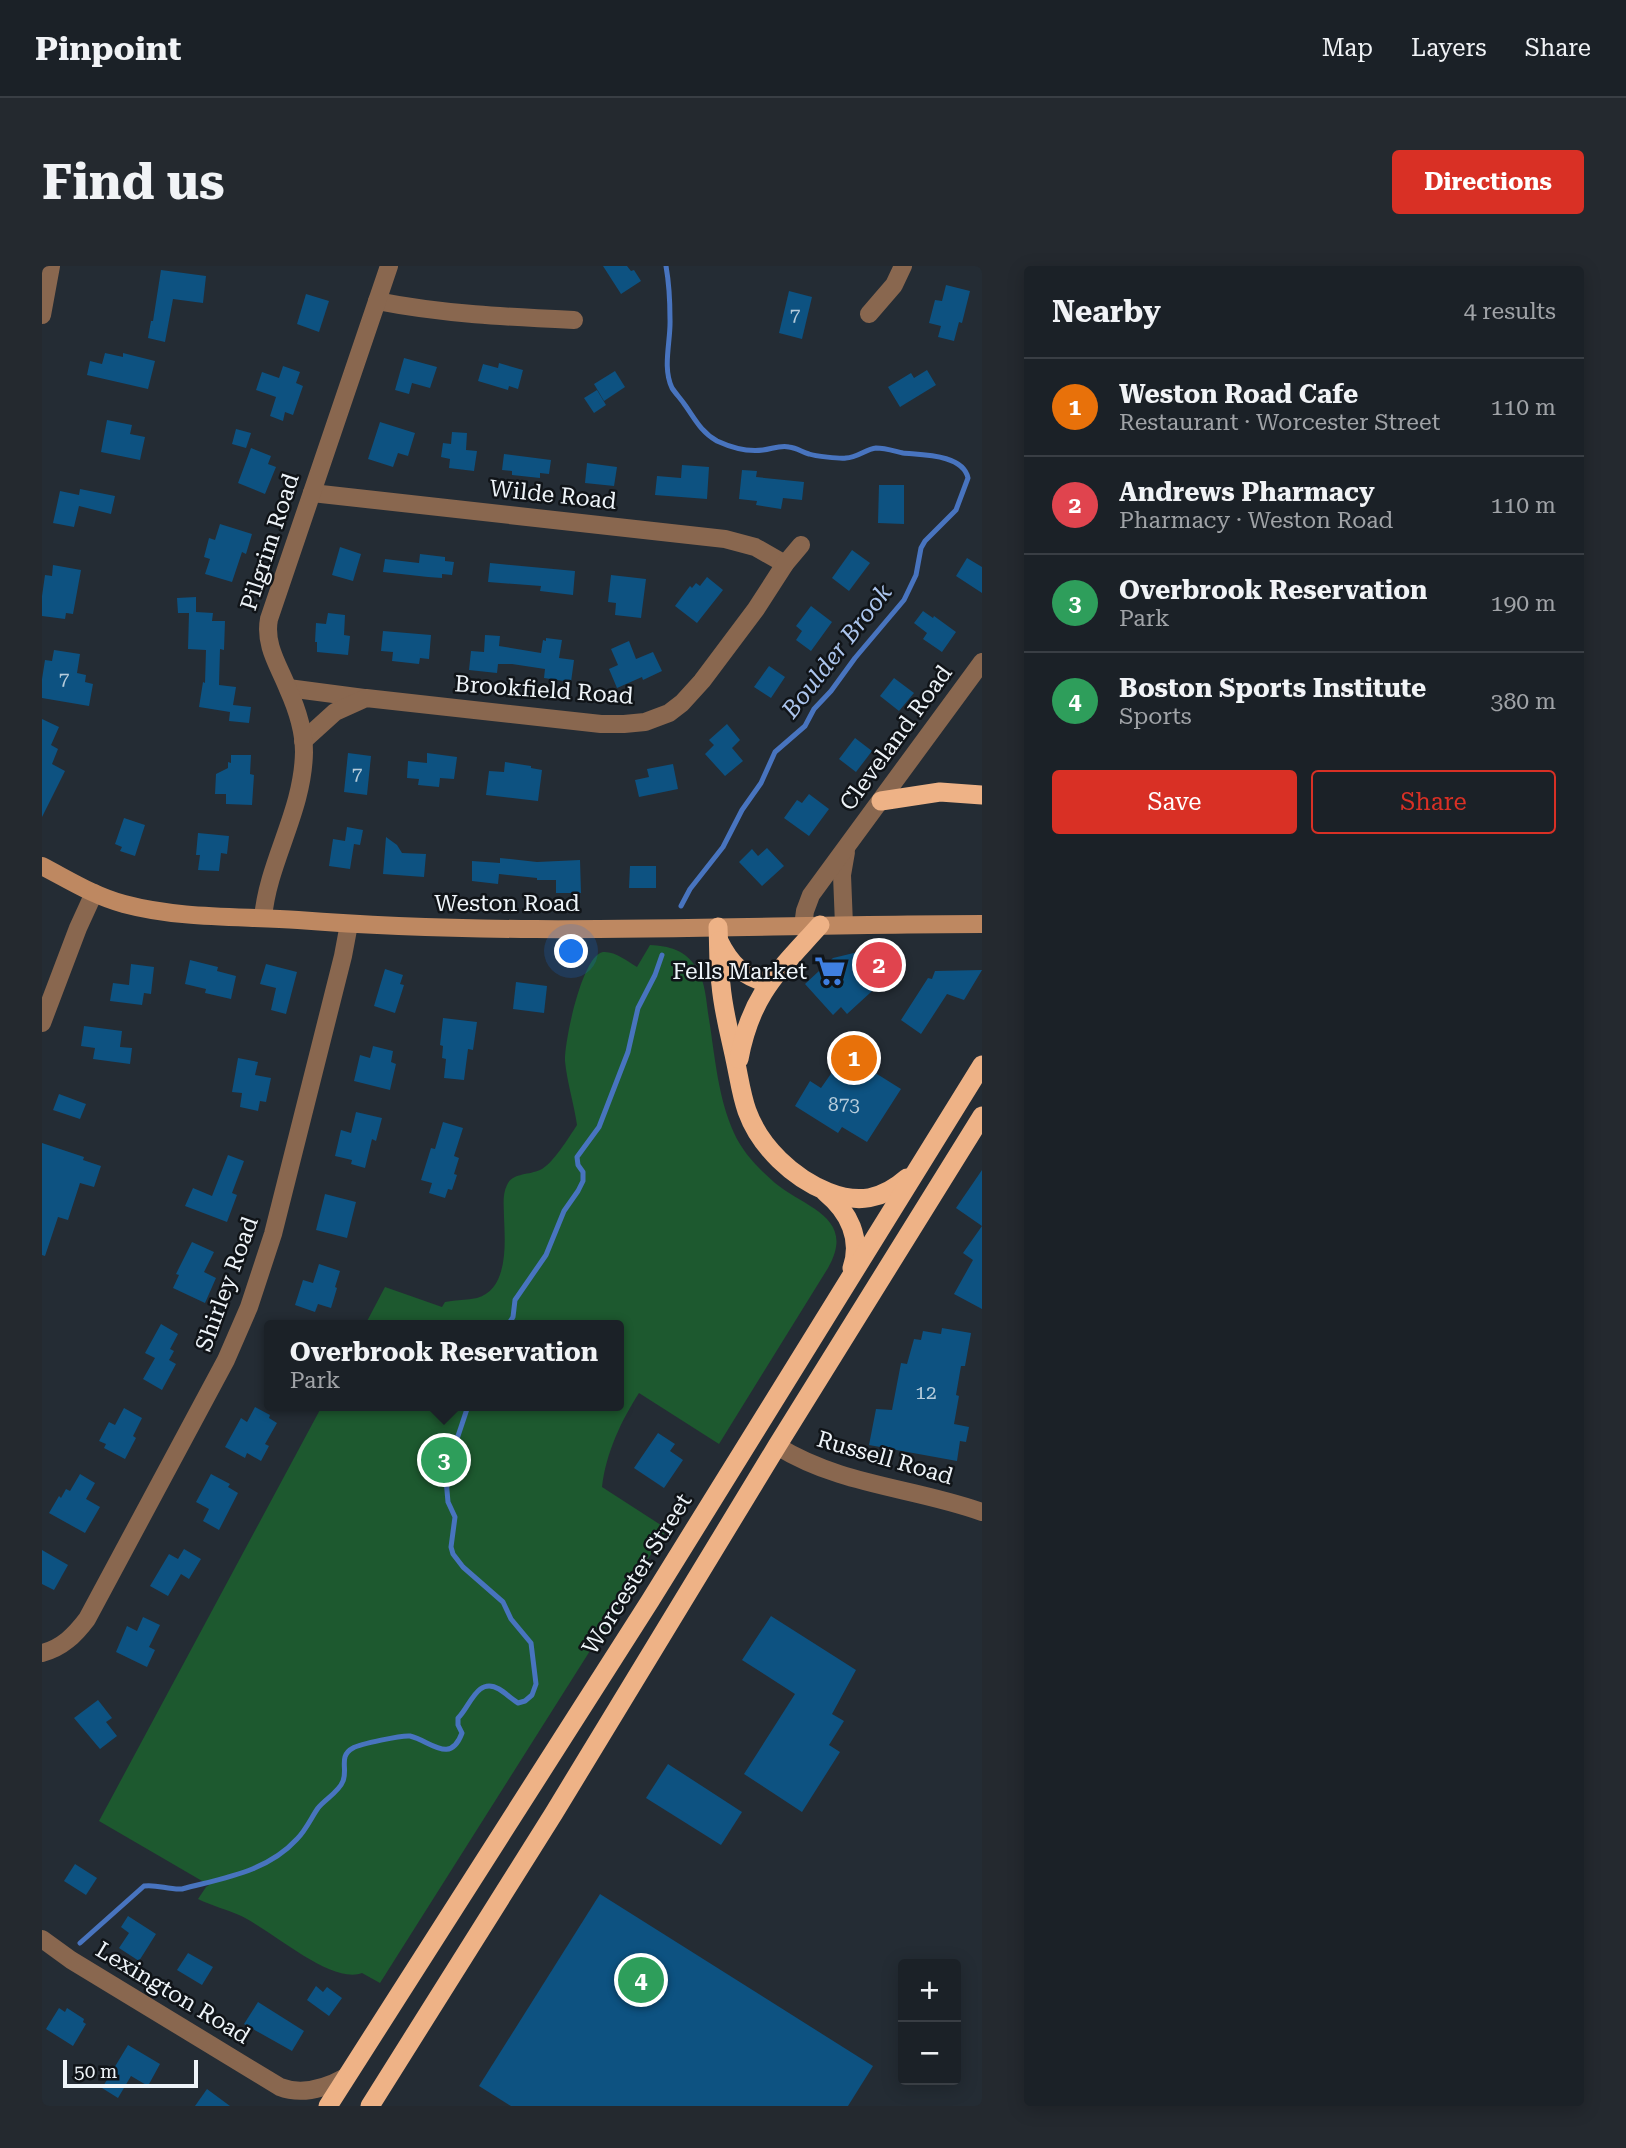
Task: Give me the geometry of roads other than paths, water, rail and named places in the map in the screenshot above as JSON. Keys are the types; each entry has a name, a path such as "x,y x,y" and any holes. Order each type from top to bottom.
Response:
{"highway":[{"path":"881,802 940,792 982,794"},
{"path":"737,1070 746,1027 755,1005 768,983 812,926"},
{"path":"719,933 731,960 751,978 768,983"},
{"path":"719,933 722,993 748,1115 761,1138 784,1164 822,1190 842,1210 855,1238 855,1257 847,1282"},
{"name":"Worcester Street","path":"328,2106 650,1601 982,1065"},
{"path":"370,2106 561,1802 777,1446 982,1116"},
{"path":"959,1153 982,1133"},
{"path":"822,1190 849,1199 874,1198 899,1185 921,1162"}],"main road":[{"name":"Weston Road","path":"42,866 113,901 146,908 349,925 719,933 812,926 982,924"}],"street":[{"path":"42,315 51,266"},
{"name":"Pilgrim Road","path":"263,918 269,885 298,793 303,761 303,741 297,713 271,650 267,626 389,266"},
{"path":"869,314 894,285 903,266"},
{"path":"377,301 490,315 574,320"},
{"name":"Wilde Road","path":"312,493 725,539 754,547 785,564"},
{"name":"Brookfield Road","path":"288,688 601,724 635,723 653,719 676,708 695,690 801,545"},
{"name":"Cleveland Road","path":"812,926 804,911 811,895 982,662"},
{"path":"303,741 335,712 366,698"},
{"name":"Cleveland Road","path":"844,925 842,870 850,844"},
{"path":"42,1023 94,893"},
{"name":"Shirley Road","path":"42,1653 65,1644 87,1619 239,1333 273,1234 344,956 349,925"},
{"name":"Russell Road","path":"777,1446 801,1460 840,1475 982,1512"},
{"name":"Lexington Road","path":"42,1939 280,2087 310,2090 325,2087 346,2077"},
{"name":"Lexington Road","path":"280,2087 294,2106"}],"waterway":[{"name":"Boulder Brook","path":"666,266 670,306 667,363 669,380 699,425 711,437 745,450 786,447 833,458 850,458 876,448 930,455 958,464 965,470 968,478 956,510 921,548 916,575 904,600 814,709 805,726 775,752 761,783 742,810 723,847 690,889 681,906"},
{"name":"Boulder Brook","path":"511,1320 515,1300 546,1255 564,1211 583,1181 583,1172 577,1157 599,1127 628,1052 638,1008 662,955"},
{"name":"Boulder Brook","path":"80,1943 144,1886 182,1889 244,1872 285,1850 300,1835 318,1808 341,1785 346,1755 353,1748 410,1736 439,1748 452,1748 462,1733 458,1718 475,1694 485,1686 502,1691 518,1703 532,1695 536,1684 531,1643 511,1619 503,1602 463,1567 451,1547 455,1517 448,1502 445,1468 466,1411"}],"place":[{"name":"Andrews Pharmacy","path":"879,965"},
{"name":"Fells Market","path":"830,971"},
{"name":"Weston Road Cafe","path":"854,1058"},
{"name":"Overbrook Reservation","path":"444,1460"},
{"name":"Boston Sports Institute","path":"641,1980"}]}
